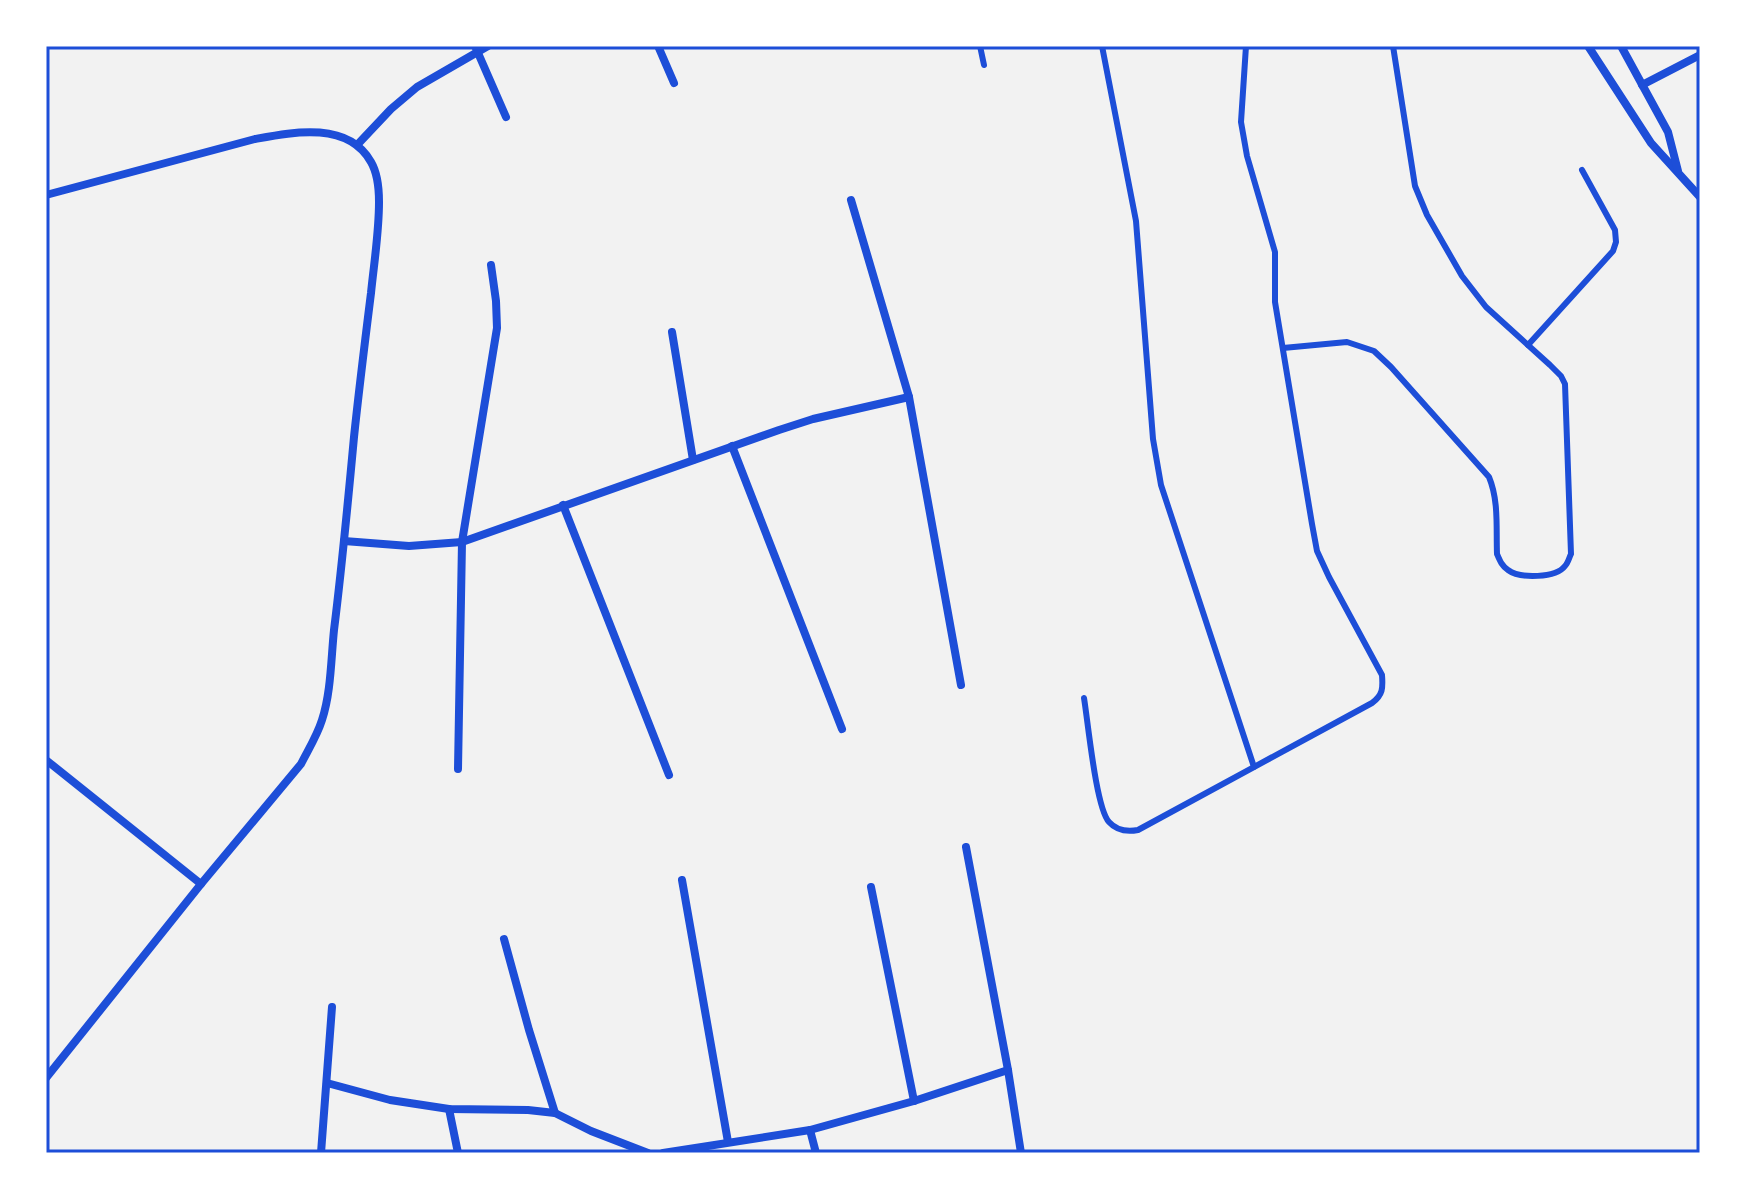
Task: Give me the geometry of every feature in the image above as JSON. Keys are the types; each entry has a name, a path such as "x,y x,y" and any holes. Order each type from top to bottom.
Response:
{"street":[{"path":"358,144 417,87 476,49 488,46"},
{"path":"658,46 674,83"},
{"path":"1588,46 1651,143 1700,197"},
{"path":"1621,46 1668,132 1679,172"},
{"path":"476,49 506,117"},
{"path":"1642,85 1700,55"},
{"path":"46,195 282,134 316,132 358,144 378,177 379,201 329,678 322,719 301,764 46,1078"},
{"path":"851,200 909,397 961,685"},
{"path":"458,769 462,542 497,328 491,265"},
{"path":"672,332 693,460"},
{"path":"344,541 409,546 462,542 813,419 909,397"},
{"path":"732,446 842,729"},
{"path":"563,505 669,775"},
{"path":"46,760 201,884"},
{"path":"966,847 1021,1153"},
{"path":"682,880 728,1142"},
{"path":"871,887 914,1101"},
{"path":"504,939 555,1113"},
{"path":"321,1153 332,1007"},
{"path":"663,1153 810,1130 914,1101 1008,1070"},
{"path":"327,1083 390,1100 449,1109 555,1113 648,1153"},
{"path":"449,1109 458,1153"},
{"path":"810,1130 816,1153"}],"lane":[{"path":"980,46 984,65"},
{"path":"1102,46 1136,221 1155,460 1254,767"},
{"path":"1084,698 1101,810 1112,825 1129,832 1138,830 1372,703 1382,691 1379,667 1344,607 1317,551 1275,302 1275,252 1247,156 1241,122 1246,46"},
{"path":"1283,348 1347,342 1374,351 1489,477 1496,501 1497,554 1506,569 1517,574 1544,575 1555,574 1565,567 1571,554 1565,384 1561,376 1486,307 1462,276 1427,215 1415,186 1393,46"},
{"path":"1528,345 1594,274 1615,246 1615,230 1582,170"}]}
